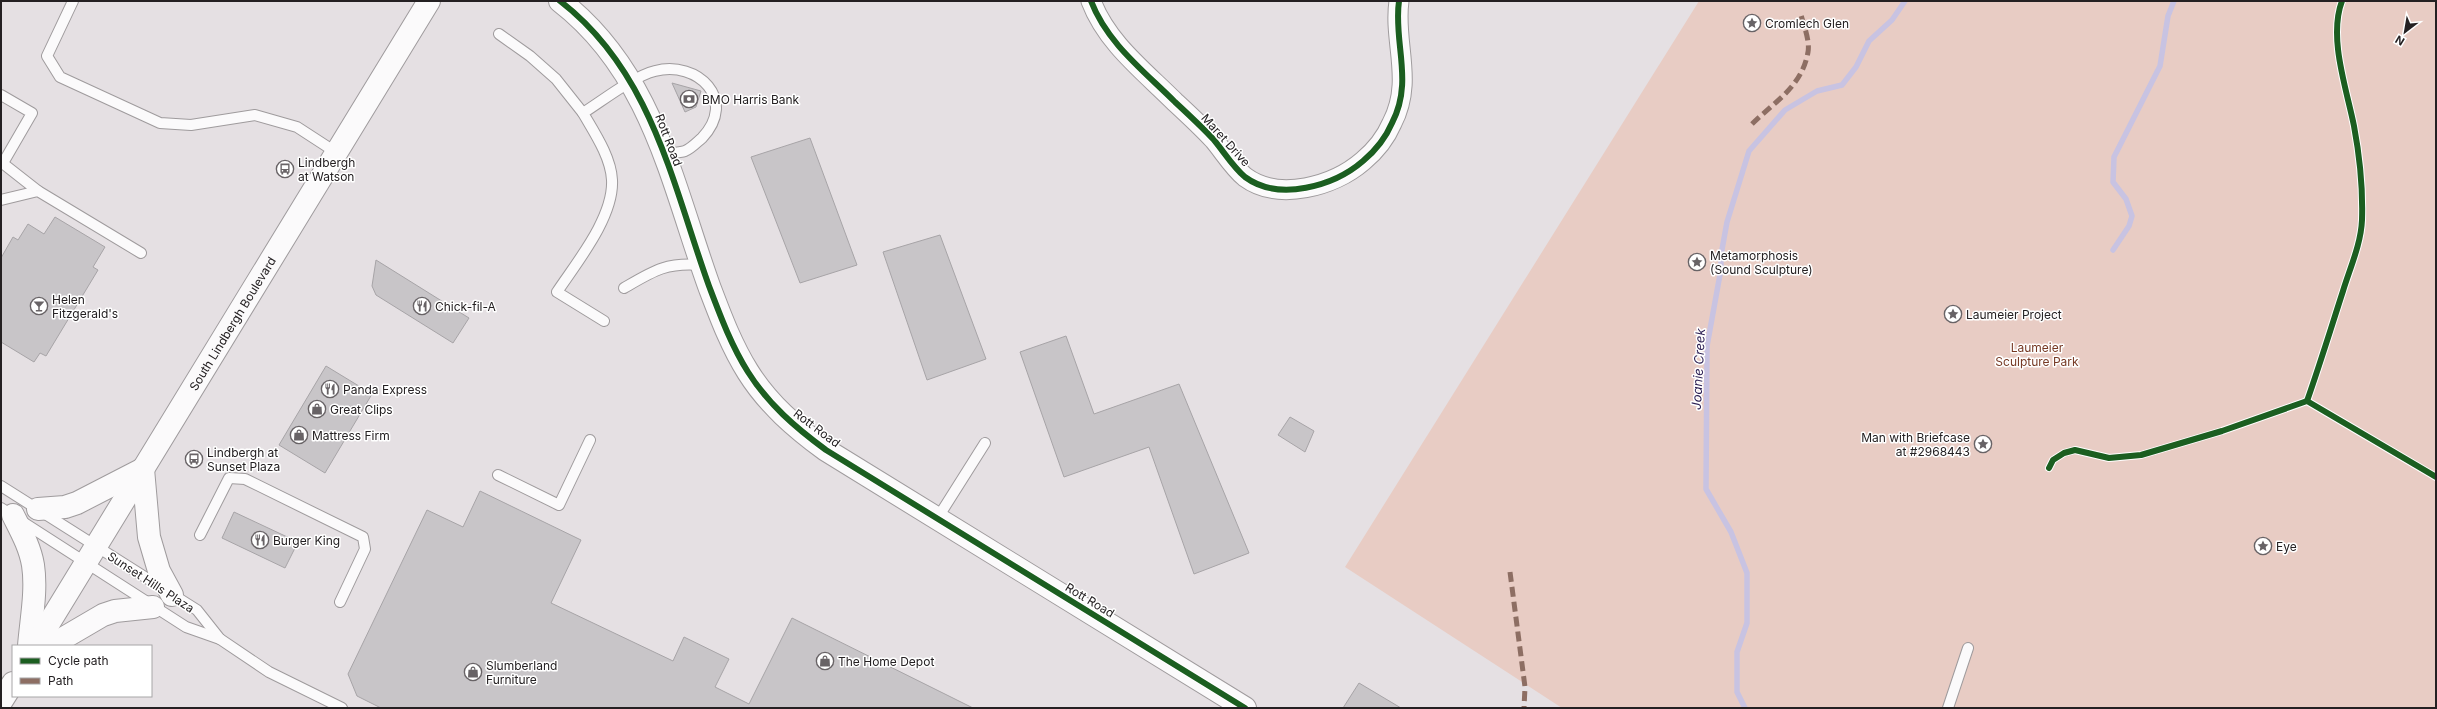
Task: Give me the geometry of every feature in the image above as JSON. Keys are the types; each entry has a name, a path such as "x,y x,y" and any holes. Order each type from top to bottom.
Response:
{"main road":[{"name":"Rott Road","path":"560,1 603,43 632,82 664,154 718,312 747,371 777,409 794,426 826,450 1245,708"},
{"name":"South Lindbergh Boulevard","path":"37,645 337,153 423,6"},
{"path":"38,509 65,507 77,503 143,469 151,549 159,571 172,595"},
{"path":"7,512 25,538 33,564 34,578 29,645"},
{"path":"52,645 102,615 115,610 153,607"}],"street":[{"name":"Maret Drive","path":"1091,1 1097,17 1110,38 1214,140 1245,177 1277,189 1308,189 1336,177 1363,162 1383,140 1401,103 1403,74 1399,1"}],"lane":[{"path":"73,1 47,56 60,78 160,123 191,125 255,115 297,128 337,153"},
{"path":"499,34 530,56 556,79 583,112 608,164 612,179 612,196 605,216 557,292 604,321"},
{"path":"583,112 632,82 654,71 684,70 704,81 716,99 714,119 708,131 696,144 685,151 664,154"},
{"path":"1,95 32,113 2,163 38,191 141,254"},
{"path":"1,200 38,191"},
{"path":"624,288 657,269 682,263 701,265"},
{"path":"498,475 559,505 590,440"},
{"path":"937,519 985,443"},
{"path":"200,535 229,478 245,479 363,537 365,549 340,602"},
{"path":"1,486 38,509 91,555"},
{"path":"7,512 91,555"},
{"name":"Sunset Hills Plaza","path":"91,555 172,595 197,610 220,639"},
{"name":"Sunset Hills Plaza","path":"91,555 153,607 186,627 220,639 269,672 342,708"},
{"path":"1948,708 1968,648"}],"green space":[{"name":"Laumeier Sculpture Park","path":"1699,1 2436,1 2436,708 1562,708 1345,567"}],"building":[{"name":"BMO Harris Bank","path":"672,83 701,91 696,107 685,112"},
{"path":"810,138 857,265 800,283 751,157"},
{"name":"Helen Fitzgerald's","path":"55,217 105,247 93,267 98,270 46,356 40,353 34,362 1,342 1,258 13,237 18,240 28,224 44,234"},
{"path":"940,235 986,359 927,380 883,252"},
{"name":"Chick-fil-A","path":"376,260 469,318 453,343 376,295 372,286"},
{"path":"1066,336 1094,414 1179,384 1249,553 1194,574 1149,447 1064,477 1020,352"},
{"path":"326,366 372,394 325,473 279,445"},
{"path":"1290,417 1314,431 1305,452 1278,435"},
{"path":"480,491 581,540 551,603 673,661 684,637 729,659 715,687 749,704 792,618 973,708 381,708 357,696 348,674 427,510 463,527"},
{"name":"Burger King","path":"234,512 298,542 285,568 222,538"},
{"path":"1359,683 1401,708 1343,708"}],"waterway":[{"name":"Joanie Creek","path":"1745,708 1737,692 1737,652 1747,623 1747,573 1731,532 1706,489 1707,346 1721,269 1721,255 1727,222 1749,151 1785,110 1817,91 1842,85 1856,67 1869,41 1892,20 1905,1"},
{"path":"2113,250 2129,226 2132,216 2126,199 2113,182 2114,157 2160,66 2168,16 2174,1"}],"marked path":[{"path":"1752,124 1786,93 1800,75 1805,64 1808,52 1808,43 1801,15"},
{"path":"1510,572 1525,687 1524,708"}],"cycle path":[{"path":"560,1 591,29 617,61 638,95 670,169 709,286 726,330 736,351 756,384 783,415 826,450 1245,708"},
{"path":"1091,1 1107,30 1127,56 1209,135 1245,177 1259,185 1274,189 1290,190 1322,184 1351,170 1372,153 1387,133 1398,107 1402,92 1402,62 1398,31 1399,1"},
{"path":"2307,401 2355,256 2360,238 2362,220 2361,173 2358,150 2343,80 2338,47 2338,16 2342,1"},
{"path":"2049,468 2053,460 2064,453 2075,450 2109,458 2141,455 2222,431 2307,401 2436,477"}],"place":[{"name":"Cromlech Glen","path":"1752,23"},
{"name":"BMO Harris Bank","path":"689,99"},
{"name":"Lindbergh at Watson","path":"285,169"},
{"name":"Metamorphosis (Sound Sculpture)","path":"1697,262"},
{"name":"Helen Fitzgerald's","path":"39,306"},
{"name":"Chick-fil-A","path":"422,306"},
{"name":"Laumeier Project","path":"1953,314"},
{"name":"Panda Express","path":"330,389"},
{"name":"Great Clips","path":"317,409"},
{"name":"Mattress Firm","path":"299,435"},
{"name":"Man with Briefcase at #2968443","path":"1983,444"},
{"name":"Lindbergh at Sunset Plaza","path":"194,459"},
{"name":"Burger King","path":"260,540"},
{"name":"Eye","path":"2263,546"},
{"name":"The Home Depot","path":"825,661"},
{"name":"Slumberland Furniture","path":"473,672"}]}
